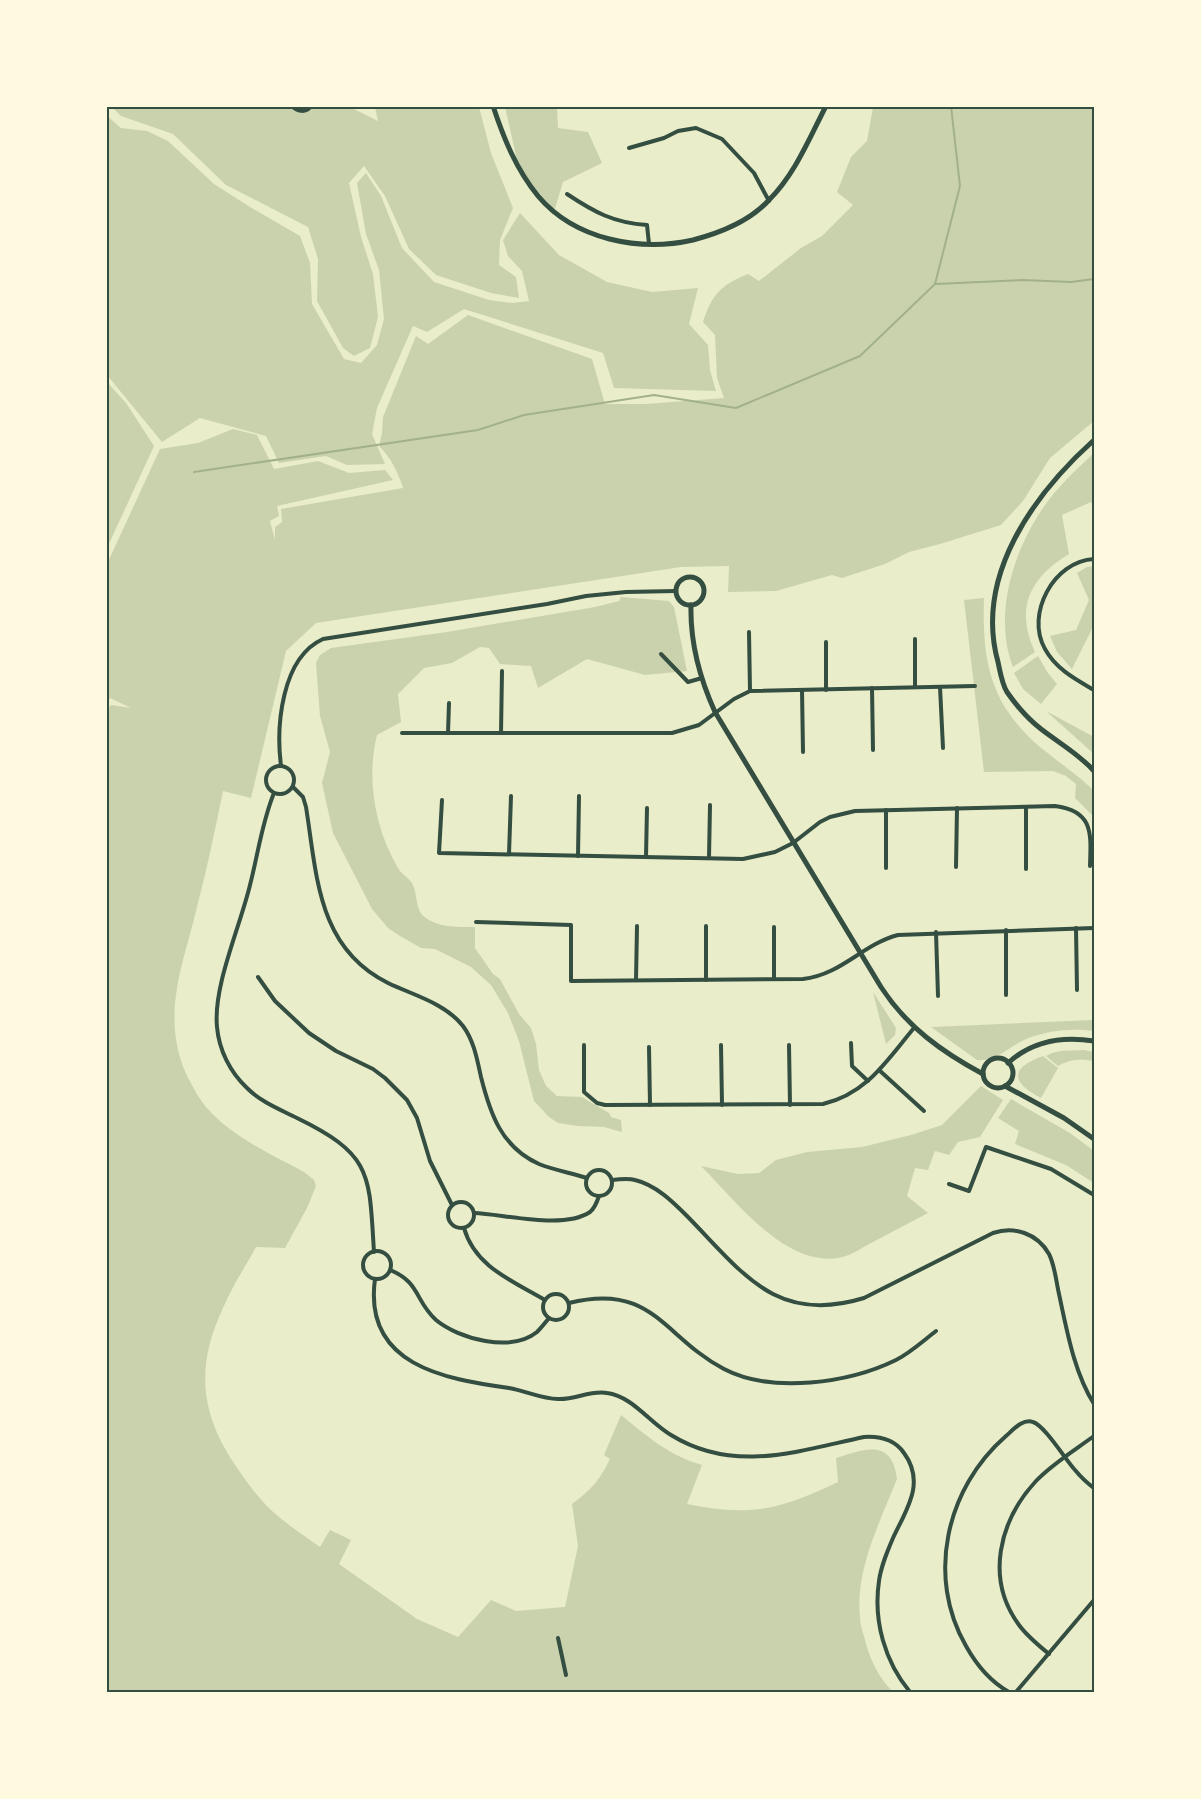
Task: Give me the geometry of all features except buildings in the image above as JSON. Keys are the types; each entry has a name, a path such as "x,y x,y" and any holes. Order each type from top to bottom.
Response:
{"street":[{"path":"292,106 299,111 305,111 311,106"},
{"path":"493,106 508,148 523,175 540,198 557,213 592,234 633,244 649,245 684,242 713,235 742,221 769,201 796,164 826,106"},
{"path":"629,148 664,138 678,131 696,128 722,139 754,173 769,201"},
{"path":"567,194 591,210 625,224 647,225 649,245"},
{"path":"1095,440 1058,476 1025,520 1001,573 993,598 992,616 995,652 1005,690 1040,728 1087,762 1095,773"},
{"path":"1095,558 1079,561 1052,581 1043,604 1040,620 1044,648 1059,668 1095,690"},
{"path":"686,578 693,578 699,580 704,594 699,602 691,605 679,599 676,591 680,582 686,578"},
{"path":"280,766 278,736 291,676 304,652 323,639 586,596 676,591"},
{"path":"691,605 692,635 702,678 716,714 886,995 914,1028 941,1050 983,1074"},
{"path":"749,632 750,692"},
{"path":"915,639 915,687"},
{"path":"826,642 826,690"},
{"path":"661,654 688,682 702,678"},
{"path":"501,733 502,671"},
{"path":"402,733 672,733 699,725 734,699 750,692 975,686"},
{"path":"940,687 943,748"},
{"path":"872,688 873,750"},
{"path":"802,690 802,752"},
{"path":"448,733 449,703"},
{"path":"293,787 285,794 274,793 268,787 267,775 273,768 280,766 285,766 293,773 293,787 303,797 306,807 324,910 329,923 348,951 370,973 440,1007 459,1021 475,1050 491,1114 510,1143 539,1164 587,1178"},
{"path":"274,793 267,809 250,886 218,995 217,1028 227,1062 236,1076 259,1098 329,1134 343,1143 359,1162 370,1195 374,1252"},
{"path":"508,854 511,796"},
{"path":"578,856 579,796"},
{"path":"442,800 439,853 743,859 775,852 793,843 820,822 855,811 1055,806 1068,808 1077,813 1089,826 1090,866"},
{"path":"709,858 710,805"},
{"path":"1026,807 1026,869"},
{"path":"646,857 647,808"},
{"path":"956,867 957,808"},
{"path":"886,810 886,868"},
{"path":"476,922 571,926 571,981 816,978 829,973 890,937 908,933 1095,928"},
{"path":"636,980 637,926"},
{"path":"706,926 706,980"},
{"path":"774,927 774,979"},
{"path":"1076,928 1077,990"},
{"path":"1006,930 1006,995"},
{"path":"936,932 938,996"},
{"path":"258,977 275,1001 309,1033 336,1051 373,1069 407,1100 417,1118 430,1161 452,1205"},
{"path":"584,1044 584,1092 597,1103 604,1105 823,1104 838,1101 862,1088 914,1028"},
{"path":"1008,1063 1027,1048 1041,1043 1071,1039 1095,1041"},
{"path":"851,1043 852,1066 868,1081"},
{"path":"721,1045 722,1105"},
{"path":"789,1045 790,1105"},
{"path":"649,1047 650,1105"},
{"path":"992,1059 1002,1059 1008,1063 1013,1073 1010,1083 997,1088 992,1087 983,1074 985,1066 992,1059"},
{"path":"879,1070 924,1111"},
{"path":"1005,1086 1069,1121 1095,1139"},
{"path":"949,1184 969,1191 986,1147 1052,1169 1095,1195"},
{"path":"600,1169 608,1173 612,1180 611,1190 599,1196 590,1191 586,1185 587,1178 592,1172 600,1169"},
{"path":"612,1180 635,1180 655,1189 676,1204 755,1284 782,1299 813,1306 845,1304 864,1298 993,1233 1010,1230 1027,1234 1040,1242 1052,1262 1071,1346 1083,1382 1095,1404"},
{"path":"474,1213 556,1220 589,1213 599,1196"},
{"path":"458,1202 467,1203 474,1213 472,1223 464,1228 456,1228 450,1223 448,1212 452,1205 458,1202"},
{"path":"464,1228 470,1246 485,1263 545,1300"},
{"path":"374,1252 382,1253 390,1261 390,1270 385,1277 375,1279 368,1276 364,1266 367,1257 374,1252"},
{"path":"390,1270 410,1281 424,1307 436,1320 451,1330 470,1337 489,1342 521,1340 535,1334 549,1318"},
{"path":"375,1279 373,1307 382,1333 400,1354 426,1370 468,1381 560,1399 597,1392 614,1394 629,1402 660,1429 684,1443 714,1454 767,1457 876,1436 896,1444 903,1451 912,1469 915,1491 887,1552 878,1592 879,1622 885,1648 895,1672 910,1692"},
{"path":"550,1294 560,1294 569,1303 569,1311 565,1317 558,1320 549,1318 543,1309 545,1300 550,1294"},
{"path":"569,1303 590,1299 622,1300 640,1305 723,1368 745,1378 771,1382 831,1380 857,1375 898,1359 936,1331"},
{"path":"1009,1692 996,1684 978,1665 959,1634 947,1599 945,1568 955,1508 971,1475 993,1448 1024,1422 1035,1422 1076,1471 1095,1488"},
{"path":"1048,1654 1027,1635 1010,1611 1001,1587 998,1559 1005,1532 1023,1496 1037,1480 1095,1436"},
{"path":"1016,1692 1094,1600"},
{"path":"558,1638 566,1675"}],"green space":[{"path":"112,107 350,107 378,121 375,107 479,107 491,153 513,208 500,240 499,265 516,277 519,298 491,293 436,275 409,249 385,196 364,166 349,183 361,237 373,274 378,317 370,348 354,356 343,348 317,301 318,259 308,227 226,185 173,134 121,116"},
{"path":"505,107 557,107 558,128 588,132 602,163 563,182 553,215 532,187 517,160"},
{"path":"873,107 1094,107 1094,421 1050,458 1023,501 1001,525 909,552 885,564 842,578 832,575 776,591 728,592 729,566 681,567 316,623 286,651 251,798 223,791 177,991 175,1033 187,1076 198,1096 216,1118 239,1136 304,1172 314,1180 316,1186 285,1248 256,1247 234,1285 214,1331 205,1373 206,1393 217,1432 244,1478 273,1512 320,1547 330,1530 351,1540 339,1564 417,1619 458,1637 491,1600 516,1611 565,1607 578,1546 572,1504 585,1494 606,1467 610,1459 604,1455 621,1415 669,1451 702,1465 687,1504 710,1508 760,1509 794,1500 838,1482 836,1458 867,1450 883,1452 894,1466 897,1479 870,1546 859,1599 862,1628 872,1662 883,1681 893,1692 107,1692 106,711 111,705 131,708 110,698 107,702 107,564 160,449 198,443 233,429 257,435 274,469 318,461 349,473 385,470 393,480 277,506 279,516 270,521 275,540 275,527 282,522 281,509 403,488 394,466 379,446 383,417 416,336 428,344 468,315 592,359 605,404 646,404 724,398 717,378 715,335 703,322 710,304 724,287 739,278 748,274 759,281 801,248 822,236 853,205 837,192 851,157 867,141"},
{"path":"106,115 121,128 147,131 168,141 214,184 300,236 310,263 312,304 344,359 361,363 377,345 384,319 379,270 366,234 357,183 366,173 381,196 402,248 434,282 489,300 513,303 529,301 522,271 508,256 503,240 520,213 559,255 607,282 652,292 698,288 689,324 708,345 710,370 716,391 614,388 603,353 464,309 427,332 413,326 377,408 372,434 385,464 347,465 326,456 279,463 266,436 200,418 162,442 107,375"},
{"path":"107,382 126,403 154,446 107,548"},
{"path":"1094,453 1094,508 1091,502 1062,515 1069,554 1055,563 1035,584 1026,608 1026,622 1035,652 1013,667 1007,645 1005,622 1007,599 1019,553 1041,510 1055,492"},
{"path":"1094,566 1094,625 1072,669 1057,652 1050,636 1076,630 1089,600 1077,573"},
{"path":"621,597 669,601 674,607 687,671 645,675 587,659 538,688 531,666 500,664 489,648 480,647 452,663 424,668 398,694 401,722 377,735 372,769 375,803 383,837 398,868 415,889 422,915 443,925 475,927 475,948 493,974 500,979 519,1014 531,1028 536,1044 539,1070 546,1086 557,1096 582,1097 609,1113 611,1117 621,1120 622,1132 604,1127 558,1123 549,1117 534,1101 519,1041 508,1013 491,985 471,967 435,949 421,948 400,936 388,928 372,909 333,833 322,783 330,752 320,716 316,663 320,655 331,648 447,632 595,607 619,601"},
{"path":"984,598 988,662 992,680 1000,698 1023,731 1091,788 1094,792 1094,817 1075,798 1076,784 1066,776 1053,771 984,772 964,600"},
{"path":"1038,656 1057,684 1041,704 1023,689 1014,673"},
{"path":"1046,711 1094,737 1094,754"},
{"path":"873,992 896,1028 895,1035 886,1044"},
{"path":"1094,1020 1094,1031 1053,1031 1037,1035 997,1056 984,1060 977,1060 931,1027"},
{"path":"1059,1051 1094,1052 1094,1061 1076,1060 1058,1066 1046,1056"},
{"path":"1043,1056 1058,1068 1041,1098 1024,1086 1018,1076 1024,1065"},
{"path":"981,1086 1003,1100 980,1137 958,1142 949,1155 935,1151 928,1170 915,1168 907,1196 928,1213 846,1256 825,1259 805,1254 785,1245 747,1215 701,1166 738,1174 759,1173 776,1160 807,1152 862,1147 911,1135 942,1125"},
{"path":"1011,1099 1070,1133 1094,1151 1094,1183 1066,1165 1015,1144 1019,1131 998,1118"}],"waterway":[{"path":"194,472 478,430 524,415 654,395 736,408 860,356 935,284 960,186 951,106"},
{"path":"936,284 1023,280 1071,282 1094,279"}]}
